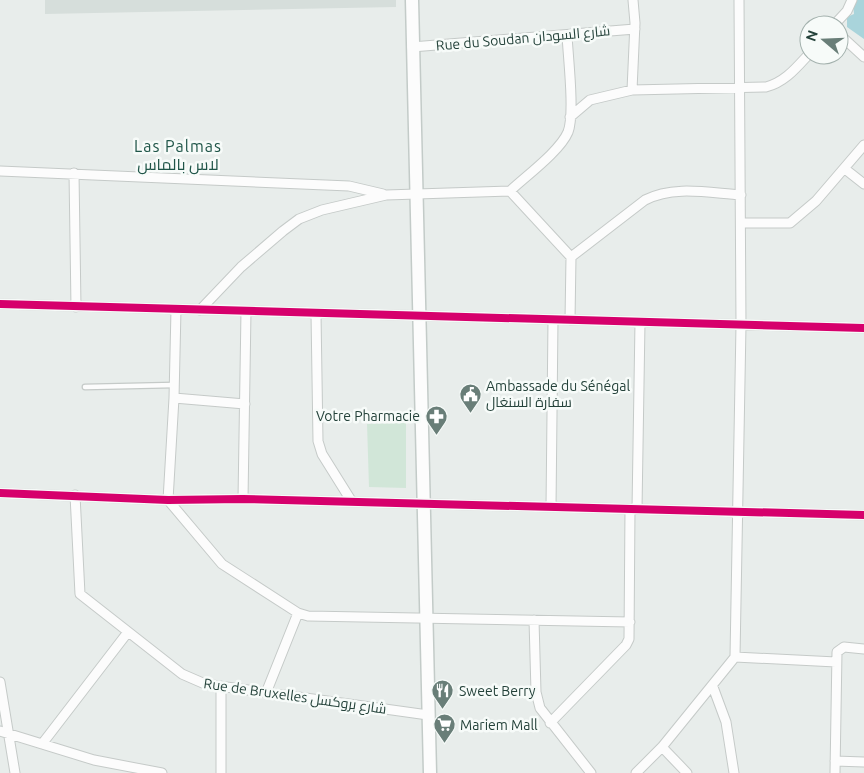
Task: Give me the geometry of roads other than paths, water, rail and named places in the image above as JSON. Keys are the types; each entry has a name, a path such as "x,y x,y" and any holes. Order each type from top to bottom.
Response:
{"main road":[{"path":"412,0 415,194 430,773"}],"street":[{"path":"632,90 635,29 633,0"},
{"path":"636,773 662,748 713,687 735,657 741,325 741,195 738,90 739,0"},
{"path":"843,15 852,0"},
{"name":"Rue du Soudan شارع السودان","path":"412,47 635,29"},
{"path":"200,310 241,267 299,219 322,210 386,195 510,191 562,142 568,132 570,117 567,35"},
{"path":"849,43 864,57"},
{"path":"570,117 590,100 632,90 738,90 777,84 799,64"},
{"path":"741,223 790,223 803,214 864,146"},
{"path":"845,169 864,184"},
{"path":"0,171 349,186 386,195"},
{"path":"74,173 76,307"},
{"path":"510,191 571,257 570,320"},
{"path":"571,257 655,194 673,191 741,195"},
{"path":"0,304 864,328"},
{"path":"176,309 174,398 168,500 222,564 298,613 320,617 630,622"},
{"path":"243,499 246,311"},
{"path":"316,314 318,441 322,454 352,502"},
{"path":"551,507 553,320"},
{"path":"550,723 626,645 629,639 640,322"},
{"path":"174,398 245,404"},
{"path":"0,493 168,500 243,499 864,515"},
{"name":"Rue de Bruxelles شارع بروكسل","path":"75,495 79,590 128,632 182,674 205,684 428,715"},
{"path":"266,692 298,613"},
{"path":"534,620 536,692 540,708 591,773"},
{"path":"42,744 128,632"},
{"path":"835,773 837,652 841,649 864,649"},
{"path":"735,657 836,662"},
{"path":"0,682 4,732 15,773"},
{"path":"221,686 221,773"},
{"path":"713,687 726,722 734,773"},
{"path":"4,732 94,760 147,772 162,773"},
{"path":"662,748 687,773"},
{"path":"835,761 864,762"}],"lane":[{"path":"85,387 174,385"}],"water":[{"path":"856,0 864,0 864,39 849,28 849,16 854,14 853,4"}],"place":[{"name":"Ambassade du Sénégal سفارة السنغال","path":"470,413"},
{"name":"Votre Pharmacie","path":"436,435"},
{"name":"Sweet Berry","path":"443,710"},
{"name":"Mariem Mall","path":"444,744"}],"district":[{"name":"Las Palmas لاس بالماس","path":"178,155"}]}
